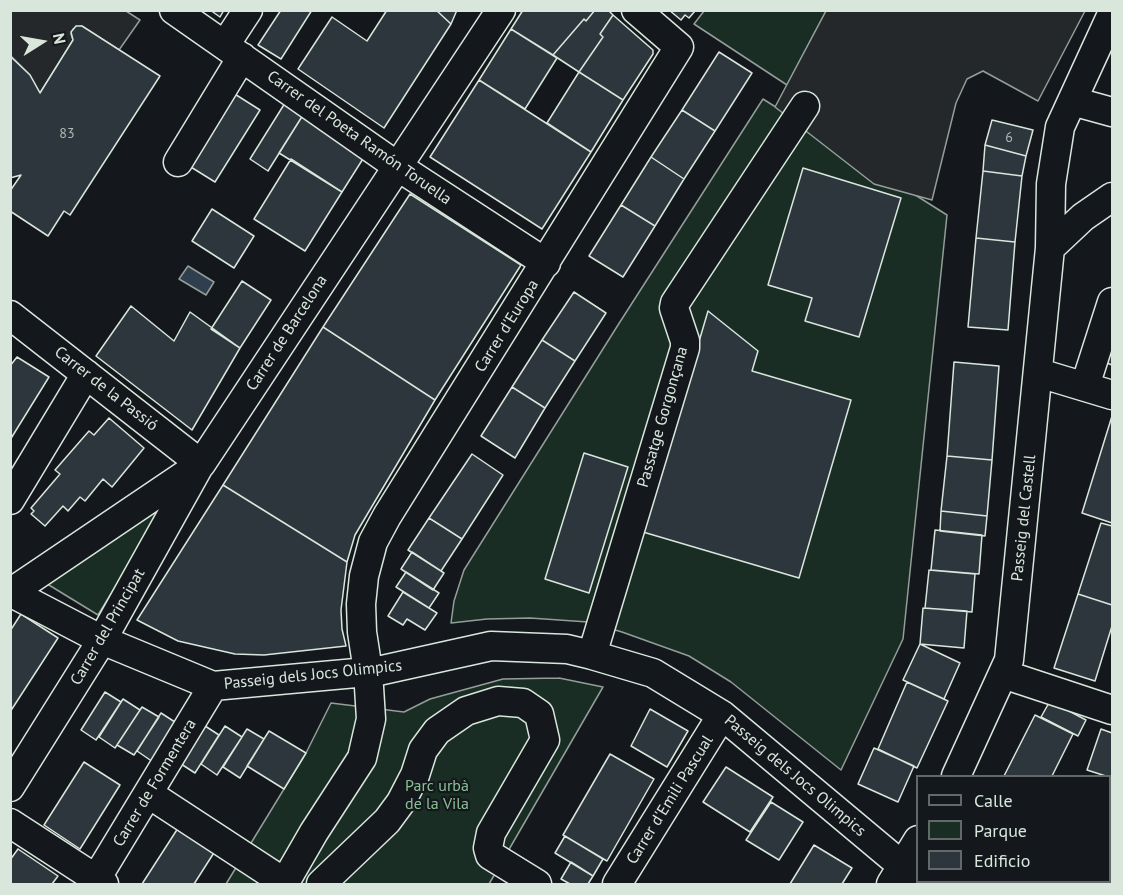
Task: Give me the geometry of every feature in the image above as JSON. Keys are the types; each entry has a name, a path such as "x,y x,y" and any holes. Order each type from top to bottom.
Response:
{"street":[{"name":"Carrer del Poeta Ramón Toruella","path":"174,10 397,166 546,263"},
{"path":"178,162 234,51 248,10"},
{"name":"Carrer de Barcelona","path":"11,593 201,464 501,10"},
{"name":"Carrer d'Europa","path":"285,884 314,832 362,758 371,719 361,604 364,576 373,542 387,516 680,47 636,10"},
{"name":"Passeig del Castell","path":"957,775 1009,660 1039,373 1050,248 1051,184 1060,127 1113,14"},
{"path":"1072,101 1113,112"},
{"name":"Passatge Gorgonçana","path":"592,655 685,348 684,336 674,308 675,303 805,106"},
{"path":"1050,248 1083,217 1113,197"},
{"path":"1085,386 1113,302"},
{"name":"Carrer de la Passió","path":"10,315 201,464"},
{"path":"1039,373 1113,395"},
{"path":"10,500 86,374"},
{"name":"Carrer del Principat","path":"10,787 102,640 201,464"},
{"name":"Passeig dels Jocs Olimpics","path":"11,593 102,640 213,686 368,671 491,646 567,650 653,673 722,715 907,878"},
{"path":"1003,674 1113,710"},
{"name":"Carrer de Formentera","path":"10,823 98,883 213,686"},
{"path":"321,885 387,821 401,802 423,750 437,731 466,711 498,701 523,703 539,714 545,740 491,833 488,849 490,855 527,878"},
{"name":"Carrer d'Emili Pascual","path":"617,885 722,715"},
{"path":"149,794 285,884"},
{"path":"907,878 916,847"}],"green space":[{"path":"704,11 826,11 787,85 694,24"},
{"path":"763,99 947,215 903,639 841,770 731,682 689,656 588,622 530,618 451,623 454,601 464,570"},
{"path":"165,506 98,615 44,582"},
{"name":"Parc urbà de la Vila","path":"559,678 603,687 489,884 226,884 306,753 331,703 404,712 430,699 503,679"}],"shaded area":[{"path":"10,11 126,11 140,20 119,50 81,26 73,29 71,34 73,40 40,93 30,75 11,56"},
{"path":"826,11 1085,11 1038,101 983,71 967,79 956,103 932,200 874,184 775,107"}],"water":[{"path":"188,266 214,282 206,295 179,279"}],"building":[{"path":"210,10 224,10 220,17"},
{"path":"281,10 312,10 281,59 258,45"},
{"path":"387,10 436,10 451,24 384,128 298,69 332,17 367,41"},
{"path":"436,10 457,10 451,24"},
{"path":"523,10 595,10 586,21 584,19 553,55 511,29"},
{"path":"595,10 608,10 613,15 600,34 603,37 579,72 553,55 584,19 586,21"},
{"path":"669,10 695,11 689,18 685,15 681,20"},
{"path":"613,15 653,50 653,54 623,100 579,72 603,37 600,34"},
{"path":"76,26 82,26 160,76 70,215 64,211 48,236 10,211 10,191 21,175 10,178 10,56 30,75 40,93 73,40 71,32"},
{"path":"511,29 557,58 525,109 479,80"},
{"path":"719,52 752,73 715,131 682,110"},
{"path":"579,72 623,100 591,152 547,123"},
{"path":"479,80 591,152 542,229 430,157"},
{"path":"230,91 260,110 215,182 186,164"},
{"path":"285,103 303,115 268,171 250,159"},
{"path":"682,110 715,131 684,179 651,157"},
{"path":"303,115 366,154 342,192 279,153"},
{"path":"992,120 1033,130 1026,156 985,145"},
{"path":"985,145 1026,156 1022,176 983,171"},
{"path":"651,157 684,179 655,226 621,205"},
{"path":"291,159 342,192 305,251 254,219"},
{"path":"803,168 901,198 859,337 805,321 812,298 768,285"},
{"path":"983,171 1022,176 1015,242 976,238"},
{"path":"410,194 521,265 435,400 323,327"},
{"path":"621,205 655,226 623,277 589,256"},
{"path":"212,209 254,236 234,268 192,241"},
{"path":"976,238 1015,242 1008,330 968,327"},
{"path":"242,281 271,300 240,348 211,329"},
{"path":"574,292 606,313 575,361 542,340"},
{"path":"131,306 174,341 190,312 240,348 192,430 96,356"},
{"path":"708,311 758,351 752,371 851,400 799,578 643,532"},
{"path":"323,327 435,400 355,535 347,562 223,485"},
{"path":"542,340 575,361 545,408 512,387"},
{"path":"1112,347 1112,365 1107,363"},
{"path":"17,357 49,377 10,440 10,366"},
{"path":"954,362 999,366 992,460 947,456"},
{"path":"512,387 545,408 515,458 481,436"},
{"path":"1112,416 1112,523 1082,513"},
{"path":"109,418 144,448 112,487 103,479 85,501 80,497 68,511 63,506 45,526 31,514 34,511 31,508 60,474 55,470 89,431 94,435"},
{"path":"584,453 628,467 589,593 545,579"},
{"path":"472,454 503,475 462,539 429,518"},
{"path":"947,456 992,460 987,516 941,511"},
{"path":"223,485 347,562 341,610 346,646 264,655 235,654 178,641 137,620"},
{"path":"941,511 987,516 985,536 940,531"},
{"path":"429,518 462,539 441,571 408,550"},
{"path":"1101,523 1112,526 1112,605 1078,594"},
{"path":"935,530 982,535 979,574 931,570"},
{"path":"412,552 444,573 433,590 401,569"},
{"path":"929,570 975,574 972,612 925,608"},
{"path":"406,572 439,593 429,608 396,587"},
{"path":"403,592 437,613 425,630 407,619 403,625 388,616"},
{"path":"1078,594 1112,605 1112,626 1095,681 1054,668"},
{"path":"923,608 967,611 964,648 920,644"},
{"path":"21,614 58,638 10,712 10,631"},
{"path":"920,644 960,663 944,699 903,680"},
{"path":"907,682 948,701 917,768 878,749"},
{"path":"105,692 121,702 96,740 81,730"},
{"path":"123,699 140,710 115,748 99,737"},
{"path":"1050,701 1086,720 1078,736 1041,717"},
{"path":"142,707 159,717 134,755 117,745"},
{"path":"650,709 688,731 667,767 631,746"},
{"path":"161,713 178,724 153,762 137,751"},
{"path":"1035,715 1073,734 1052,775 1005,775"},
{"path":"202,724 219,735 195,773 178,762"},
{"path":"225,726 242,737 217,775 201,764"},
{"path":"247,729 264,739 240,778 223,767"},
{"path":"1101,729 1112,733 1112,778 1111,775 1087,770"},
{"path":"269,731 306,753 284,789 247,766"},
{"path":"874,748 914,766 898,802 858,784"},
{"path":"610,754 654,779 607,861 563,835"},
{"path":"84,762 120,785 80,849 44,825"},
{"path":"726,767 773,797 750,832 703,802"},
{"path":"771,802 803,822 779,860 746,840"},
{"path":"180,825 217,848 194,884 142,884"},
{"path":"565,836 603,859 593,876 555,853"},
{"path":"814,845 852,868 842,884 790,884"},
{"path":"18,849 58,876 52,884 10,884 10,860"},
{"path":"571,862 593,876 588,884 570,884 561,879"}]}
